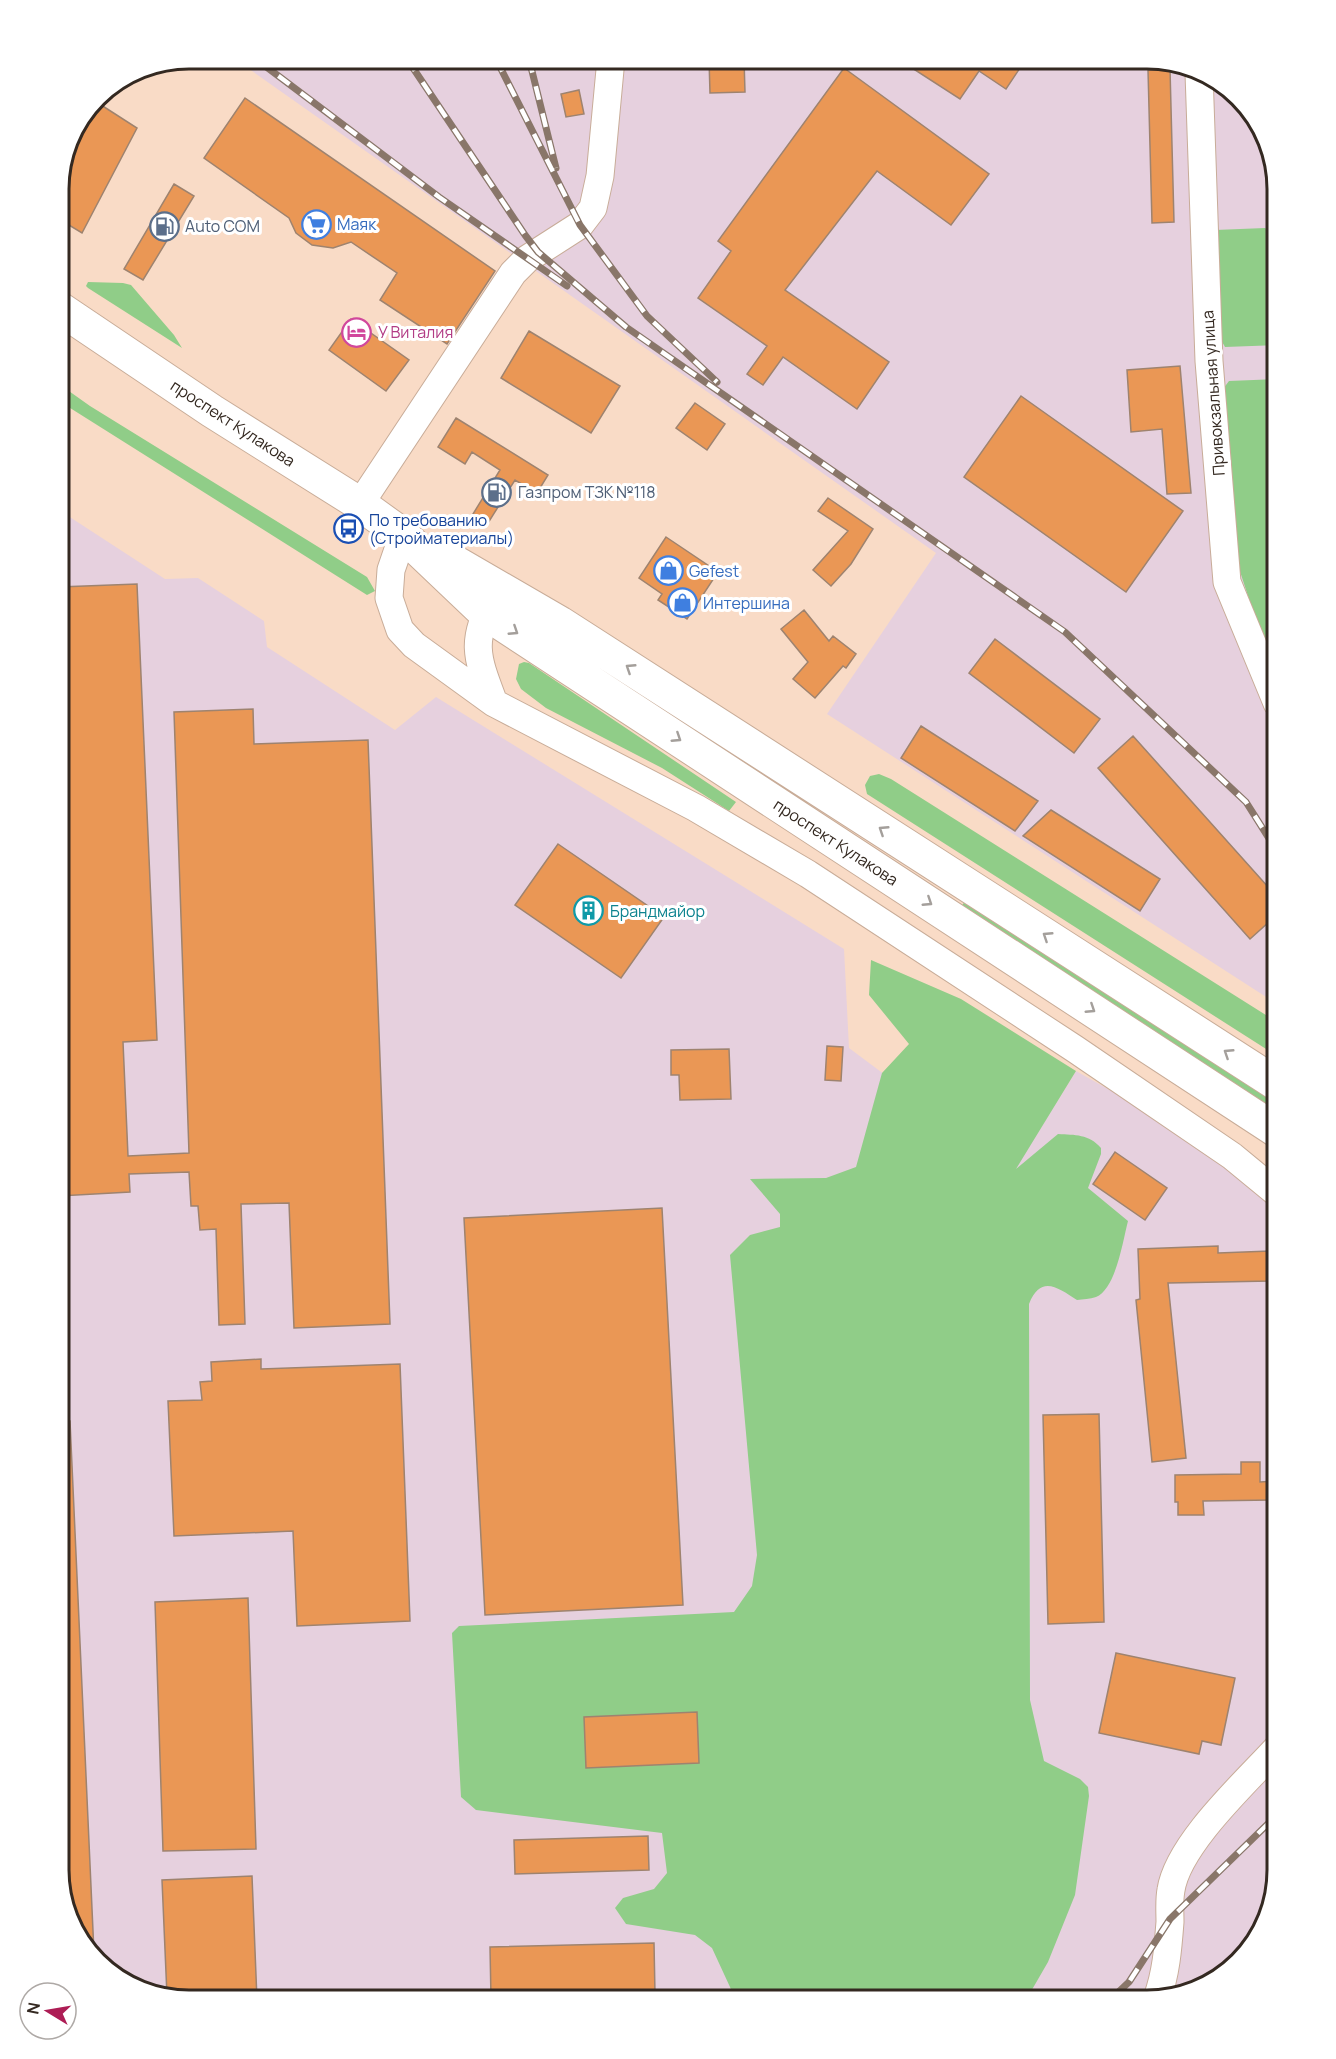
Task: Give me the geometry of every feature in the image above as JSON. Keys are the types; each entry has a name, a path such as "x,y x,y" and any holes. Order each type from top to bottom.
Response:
{"main road":[{"name":"проспект Кулакова","path":"69,315 212,411 360,504 493,600 1267,1124"},
{"name":"проспект Кулакова","path":"493,600 580,635 1267,1077"}],"street":[{"path":"360,504 513,273 527,259 580,225 593,208 600,176 610,69"},
{"name":"Привокзальная улица","path":"1199,81 1209,361 1227,582 1267,677"},
{"path":"405,536 391,570 389,598 400,630 414,645 494,703 696,808 808,874 1075,1049 1232,1156 1267,1183"},
{"path":"493,600 478,632 478,649 494,703"},
{"path":"1158,1990 1167,1960 1171,1888 1178,1866 1196,1838 1267,1760"}],"shaded area":[{"path":"249,69 1155,69 1186,75 1214,89 1226,99 1247,122 1255,136 1263,158 1267,189 1267,998 827,714 936,553"},
{"path":"69,517 165,579 198,578 264,621 267,647 395,730 436,697 844,949 849,1048 1014,1171 1076,1071 1267,1178 1267,1870 1266,1886 1258,1916 1247,1937 1226,1960 1214,1970 1186,1984 1155,1990 181,1990 150,1984 136,1978 122,1970 99,1949 89,1937 75,1909 69,1870"}],"green space":[{"path":"1267,229 1267,345 1225,347 1220,338 1215,230"},
{"path":"88,282 131,285 174,335 182,348 88,288 86,286"},
{"path":"1267,379 1267,645 1234,553 1223,389 1229,381"},
{"path":"69,391 367,577 375,591 367,595 69,407"},
{"path":"529,663 736,802 729,811 662,768 546,708 521,689 516,679 519,664"},
{"path":"879,774 891,779 1267,1016 1267,1050 867,794 865,785 870,776"},
{"path":"966,900 1267,1096 1267,1108 960,908"},
{"path":"871,960 961,999 1076,1071 1016,1169 1058,1134 1076,1135 1092,1140 1101,1148 1101,1154 1088,1188 1128,1221 1118,1263 1103,1292 1096,1297 1077,1300 1057,1288 1044,1286 1034,1295 1029,1304 1030,1700 1044,1761 1080,1779 1088,1787 1089,1796 1075,1895 1048,1962 1032,1990 731,1990 712,1948 695,1935 626,1924 615,1908 623,1898 654,1889 667,1873 662,1833 476,1810 461,1797 452,1633 459,1626 734,1612 752,1586 757,1555 730,1255 750,1235 780,1227 780,1214 750,1179 826,1178 856,1167 882,1073 909,1044 869,995"}],"building":[{"path":"709,69 744,69 745,92 710,93"},
{"path":"843,69 989,174 951,225 877,171 785,290 889,362 857,409 783,357 763,385 747,374 767,346 698,298 731,251 718,241"},
{"path":"914,69 1019,69 1006,89 979,71 960,99"},
{"path":"1148,70 1170,71 1174,222 1152,223"},
{"path":"579,90 584,114 566,117 561,94"},
{"path":"245,98 495,271 447,344 380,300 397,273 351,242 333,248 312,245 296,233 289,218 204,158"},
{"path":"102,106 137,128 82,233 69,225 70,173 81,136"},
{"path":"174,184 194,196 143,280 124,269"},
{"name":"У Виталия","path":"351,319 409,360 386,391 329,350"},
{"path":"529,331 620,386 591,433 501,378"},
{"path":"1180,366 1191,493 1167,494 1162,429 1131,432 1127,370"},
{"path":"1021,396 1183,511 1126,592 964,477"},
{"path":"695,403 725,424 707,450 676,428"},
{"path":"456,418 548,475 537,493 515,480 488,523 473,514 500,470 472,452 465,464 438,447"},
{"path":"828,498 873,529 851,564 831,586 813,570 848,531 818,511"},
{"path":"666,537 718,572 687,619 658,600 662,594 639,578"},
{"path":"137,584 157,1040 123,1042 128,1156 189,1153 174,712 253,709 254,744 368,740 390,1324 294,1328 289,1203 241,1204 245,1324 219,1325 216,1229 200,1230 198,1206 191,1206 189,1172 129,1174 130,1192 69,1195 69,587"},
{"path":"804,610 829,641 833,636 856,654 846,668 843,666 815,698 793,679 808,662 781,629"},
{"path":"995,639 1100,719 1074,753 969,673"},
{"path":"921,726 1038,801 1015,831 901,758"},
{"path":"1133,736 1267,886 1267,924 1250,939 1098,768"},
{"path":"1051,810 1160,879 1140,911 1023,836"},
{"name":"Брандмайор","path":"558,844 664,917 621,978 515,905"},
{"path":"827,1046 843,1047 841,1081 825,1080"},
{"path":"729,1049 731,1099 680,1100 679,1075 671,1075 671,1050"},
{"path":"1115,1152 1167,1188 1145,1220 1093,1184"},
{"path":"662,1208 683,1605 485,1615 464,1218"},
{"path":"1218,1246 1218,1253 1267,1251 1267,1281 1168,1283 1186,1458 1152,1462 1136,1300 1140,1299 1138,1249"},
{"path":"261,1359 261,1369 400,1364 410,1621 297,1626 293,1531 174,1536 168,1401 202,1400 200,1382 212,1381 211,1362"},
{"path":"1099,1414 1104,1622 1048,1624 1043,1415"},
{"path":"69,1421 94,1942 75,1909 69,1870"},
{"path":"1241,1462 1260,1462 1260,1482 1267,1482 1267,1500 1203,1501 1204,1515 1178,1515 1178,1502 1175,1502 1175,1475 1241,1474"},
{"path":"248,1598 256,1849 163,1851 155,1602"},
{"path":"1116,1653 1235,1678 1221,1745 1202,1741 1199,1754 1099,1733"},
{"path":"697,1712 699,1763 586,1768 584,1717"},
{"path":"648,1836 649,1870 515,1874 514,1840"},
{"path":"252,1876 257,1990 167,1988 162,1880"},
{"path":"654,1943 655,1990 491,1990 490,1947"}],"railway":[{"path":"269,69 439,197 567,286"},
{"path":"414,69 538,252 626,327 1065,632 1246,802 1267,835"},
{"path":"501,69 580,225 647,316 717,382"},
{"path":"531,69 556,168"},
{"path":"1121,1990 1129,1982 1170,1919 1267,1825"}],"place":[{"name":"Маяк","path":"316,224"},
{"name":"Auto COM","path":"164,226"},
{"name":"У Виталия","path":"357,332"},
{"name":"Газпром ТЗК №118","path":"497,492"},
{"name":"По требованию (Стройматериалы)","path":"348,529"},
{"name":"Gefest","path":"668,571"},
{"name":"Интершина","path":"682,603"},
{"name":"Брандмайор","path":"589,911"}]}
